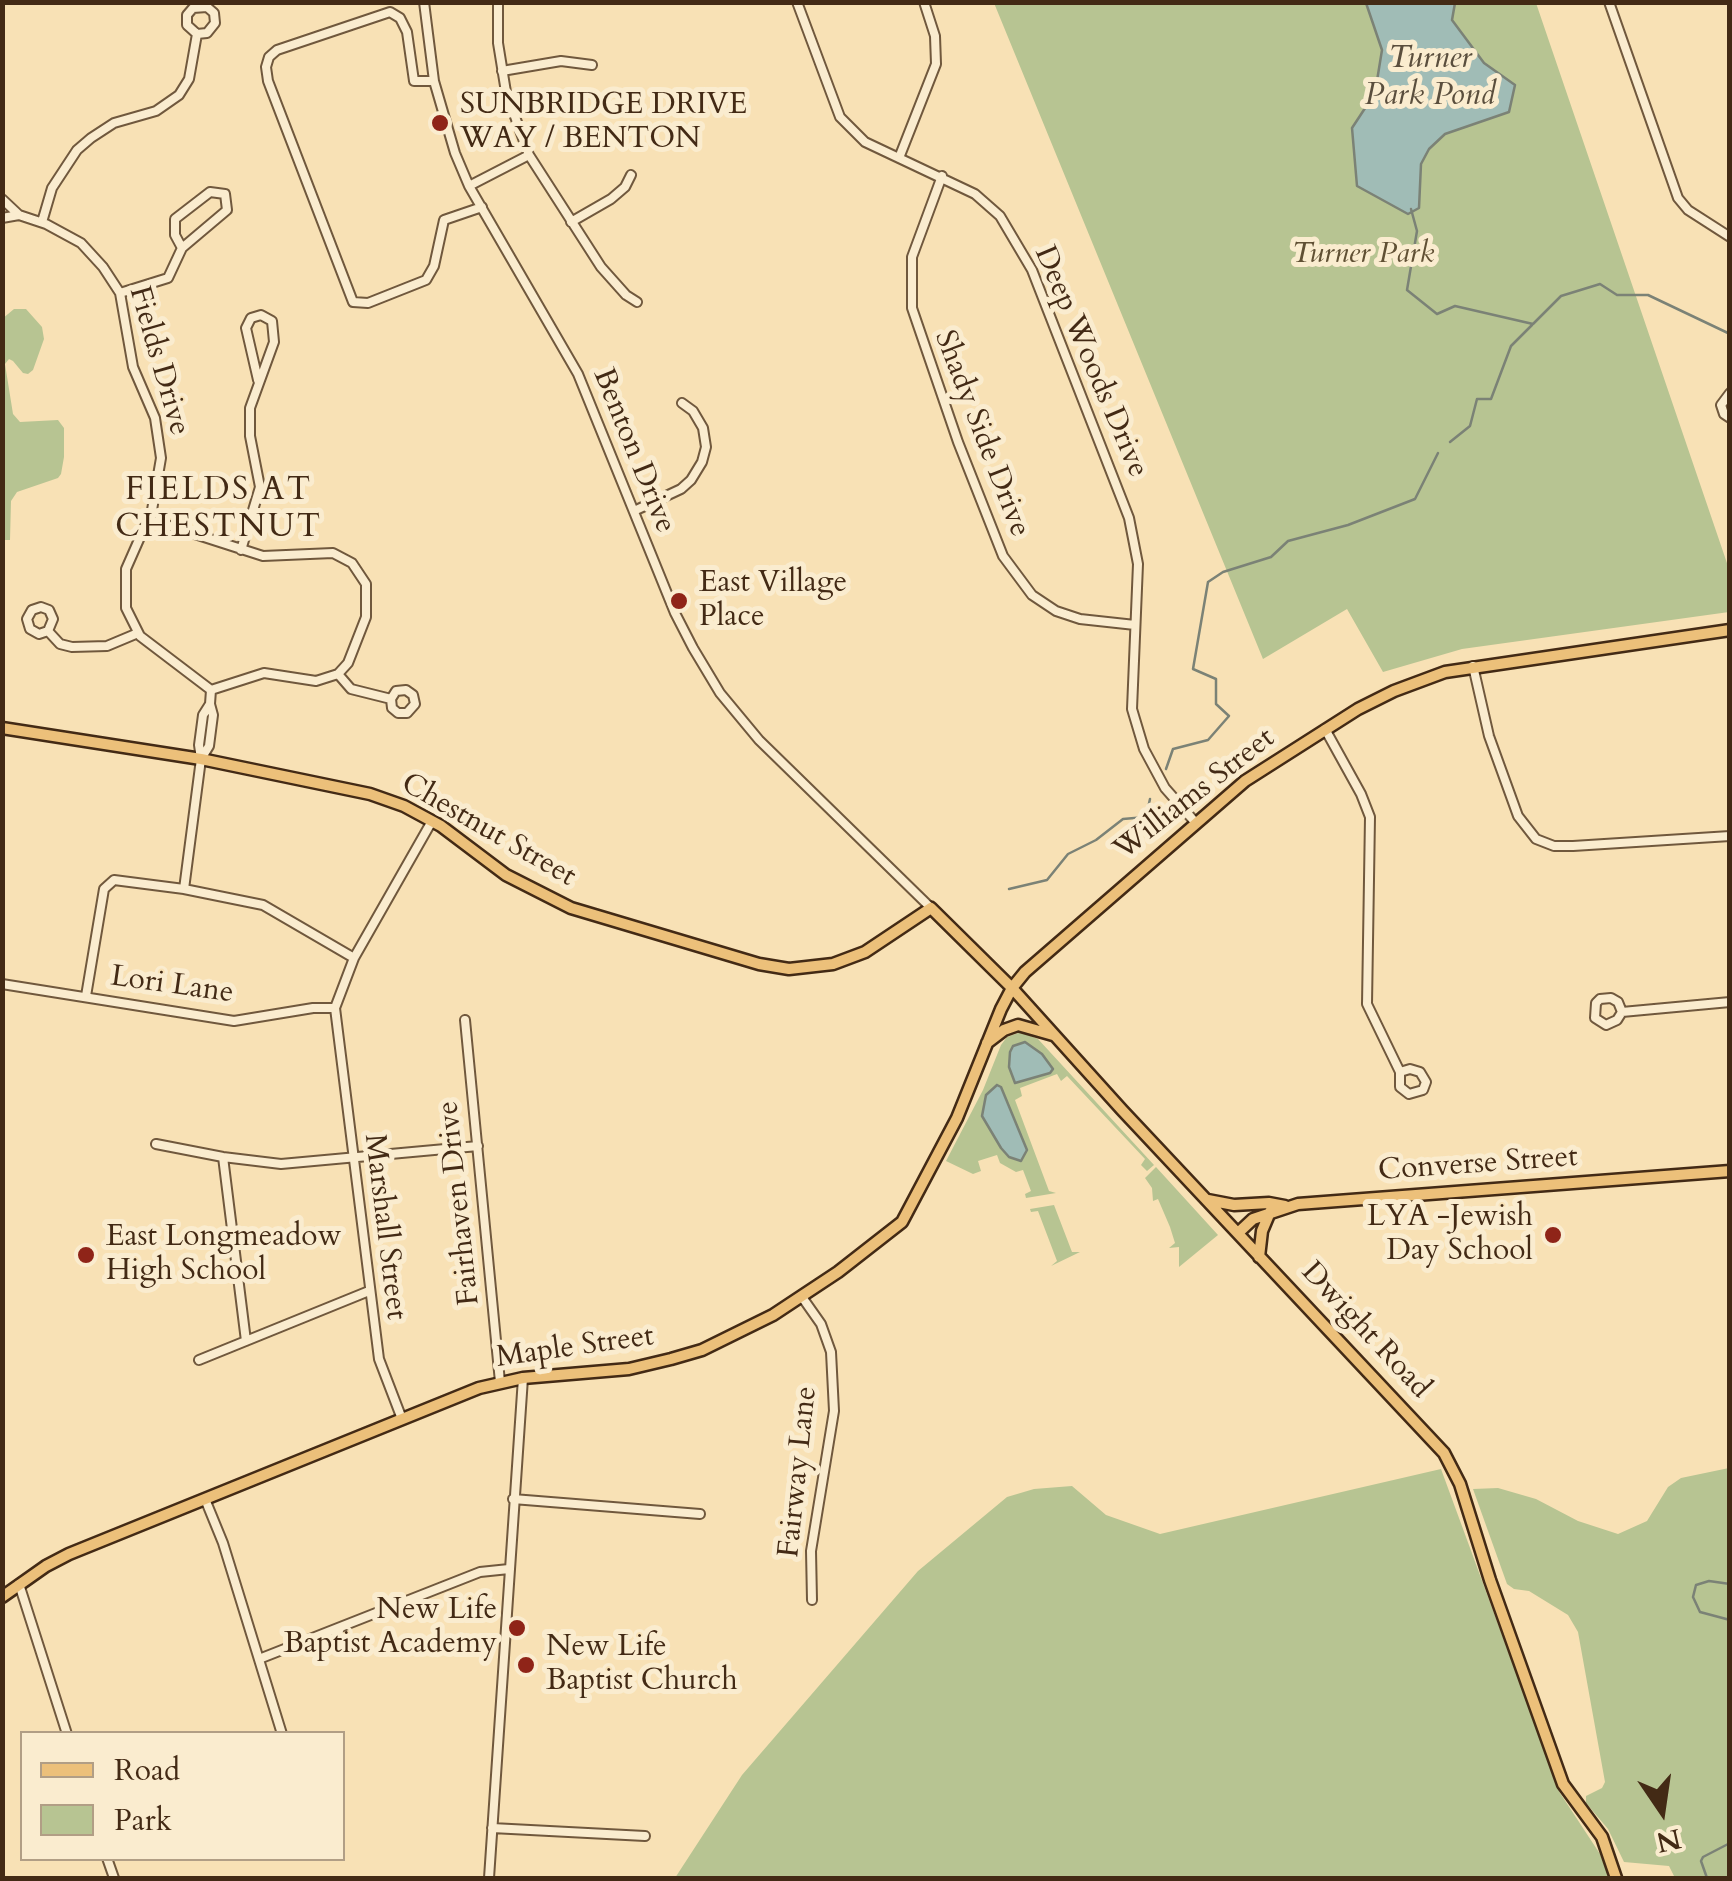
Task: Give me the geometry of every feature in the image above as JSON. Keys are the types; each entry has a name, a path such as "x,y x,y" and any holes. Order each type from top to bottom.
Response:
{"main road":[{"name":"Williams Street","path":"1012,988 1105,900 1245,781 1325,729 1408,686 1473,666 1730,630"},
{"name":"Chestnut Street","path":"2,728 202,760 370,794 432,821 506,875 571,908 758,964 789,969 833,964 865,952 931,908"},
{"name":"Dwight Road","path":"931,908 1012,988 1428,1434 1450,1463 1563,1784 1602,1837 1616,1878"},
{"name":"Maple Street","path":"2,1597 69,1554 500,1382 629,1369 692,1354 802,1297 902,1222 957,1118 1012,988"},
{"path":"986,1044 1018,1025 1055,1036"},
{"name":"Converse Street","path":"1238,1234 1253,1220 1286,1206 1730,1170"},
{"path":"1207,1200 1286,1206"},
{"path":"1259,1257 1262,1231 1270,1211"}],"street":[{"name":"Benton Drive","path":"424,2 444,124 469,186 568,353 680,625 731,707 760,740 931,908"},
{"path":"498,2 508,102 529,155 608,277 637,302"},
{"name":"Deep Woods Drive","path":"796,2 840,117 866,142 976,194 1000,216 1032,270 1130,518 1138,564 1132,709 1144,750 1165,788 1195,822"},
{"path":"899,158 936,64 936,42 924,2"},
{"path":"1610,2 1678,198 1688,210 1730,236"},
{"path":"434,81 414,81 407,32 392,12 277,50 269,56 266,67 353,302 368,303 426,280 434,266 444,220 482,207"},
{"path":"42,222 52,188 77,150 114,123 156,110 179,95 190,78 197,34"},
{"path":"502,71 561,60 592,65"},
{"path":"469,186 529,155"},
{"path":"571,222 611,199 625,187 631,175"},
{"name":"Shady Side Drive","path":"942,176 912,257 912,308 1003,556 1032,595 1056,611 1080,619 1135,625"},
{"path":"120,293 168,278 182,248 227,210 225,194 210,192 175,219 175,235 182,248"},
{"name":"Fields Drive","path":"2,199 19,215 42,222 80,244 103,267 120,293 136,375 160,438 160,471 148,519 130,554 124,584 126,608 138,633"},
{"name":"Fields Drive","path":"2,218 19,215"},
{"path":"241,550 260,492 249,427 258,380 274,342 272,322 261,315 249,320 246,328 258,380"},
{"path":"1730,394 1721,408 1730,418"},
{"path":"634,511 682,490 702,462 706,447 703,428 693,411 682,403"},
{"path":"148,519 272,557 333,553 360,572 367,589 366,617 348,663 338,674 316,680 264,673 211,690"},
{"path":"48,631 60,644 80,648 114,644 138,633 211,690"},
{"path":"1473,666 1488,736 1518,816 1536,839 1554,846 1573,846 1730,836"},
{"path":"338,674 351,689 391,699"},
{"path":"184,889 202,760 209,746 214,715 211,690"},
{"path":"1325,729 1370,817 1366,999 1371,1017 1400,1072"},
{"name":"Marshall Street","path":"402,1419 379,1359 335,1008 354,958 432,821"},
{"path":"86,996 104,889 114,880 263,904 354,958"},
{"name":"Lori Lane","path":"2,984 234,1021 335,1008"},
{"path":"1622,1012 1730,1002"},
{"name":"Fairhaven Drive","path":"465,1020 500,1382"},
{"path":"156,1144 224,1158 293,1164 478,1146"},
{"path":"224,1158 246,1341"},
{"path":"199,1360 369,1291"},
{"name":"Fairway Lane","path":"802,1297 822,1324 831,1352 834,1411 810,1552 812,1600"},
{"path":"488,1878 523,1378"},
{"path":"205,1499 223,1543 281,1731"},
{"path":"513,1499 700,1514"},
{"path":"260,1659 480,1572 509,1569"},
{"path":"19,1584 66,1731"},
{"path":"492,1828 645,1836"}],"green space":[{"name":"Turner Park","path":"994,3 1536,3 1729,569 1729,612 1462,649 1383,672 1347,609 1263,659"},
{"path":"14,309 26,309 42,327 44,339 28,374 9,359 5,364 13,414 20,422 58,420 64,428 64,457 58,478 17,492 11,501 10,540 5,540 2,319"},
{"path":"1021,1032 1038,1039 1154,1165 1147,1171 1141,1165 1145,1159 1067,1076 1061,1081 1057,1074 1020,1088 1022,1096 1015,1100 1049,1191 1056,1193 1026,1198 1025,1194 1031,1191 1023,1170 1016,1172 1000,1163 997,1155 978,1161 981,1171 973,1174 946,1161 983,1090 1001,1045 1007,1037"},
{"path":"1156,1167 1218,1235 1179,1267 1179,1247 1169,1248 1175,1243 1170,1227 1158,1199 1153,1201 1152,1188 1145,1178"},
{"path":"1054,1205 1072,1252 1080,1252 1051,1266 1057,1261 1038,1211 1030,1209"},
{"path":"1729,1468 1729,1878 1675,1878 1669,1866 1624,1862 1608,1829 1586,1803 1586,1796 1602,1788 1605,1782 1578,1632 1568,1615 1529,1591 1507,1584 1473,1489 1498,1488 1536,1499 1578,1521 1618,1534 1647,1521 1668,1487 1681,1478"},
{"path":"1441,1469 1560,1793 1600,1854 1609,1878 675,1878 742,1775 918,1571 1007,1497 1034,1489 1072,1486 1106,1515 1160,1534"}],"water":[{"name":"Turner Park Pond","path":"1366,3 1455,3 1452,20 1484,63 1515,85 1509,112 1445,134 1429,149 1421,164 1419,208 1408,214 1357,186 1352,128 1375,93 1382,50"},
{"path":"1025,1042 1042,1054 1053,1069 1015,1083 1009,1067 1010,1052 1013,1046"},
{"path":"997,1085 1027,1150 1021,1161 1009,1157 1001,1148 982,1116 986,1095"}],"waterway":[{"path":"1411,209 1417,231 1407,290 1437,314 1455,306 1533,324 1561,296 1600,284 1617,295 1648,295 1730,334"},
{"path":"1450,442 1470,426 1477,399 1491,399 1511,346 1532,325"},
{"path":"1166,769 1173,749 1208,740 1229,716 1216,704 1216,679 1193,669 1208,582 1223,572 1271,557 1288,541 1348,525 1415,499 1438,453"},
{"path":"1009,889 1047,880 1068,854 1096,840 1123,819 1146,817 1150,799"},
{"path":"1730,1584 1709,1581 1696,1585 1693,1597 1700,1612 1730,1620"},
{"path":"1707,1878 1703,1857 1730,1843"}],"place":[{"name":"SUNBRIDGE DRIVE WAY / BENTON","path":"440,123"},
{"name":"East Village Place","path":"679,601"},
{"name":"LYA -Jewish Day School","path":"1553,1235"},
{"name":"East Longmeadow High School","path":"86,1255"},
{"name":"New Life Baptist Academy","path":"517,1628"},
{"name":"New Life Baptist Church","path":"526,1665"}],"district":[{"name":"FIELDS AT CHESTNUT","path":"219,510"}]}
